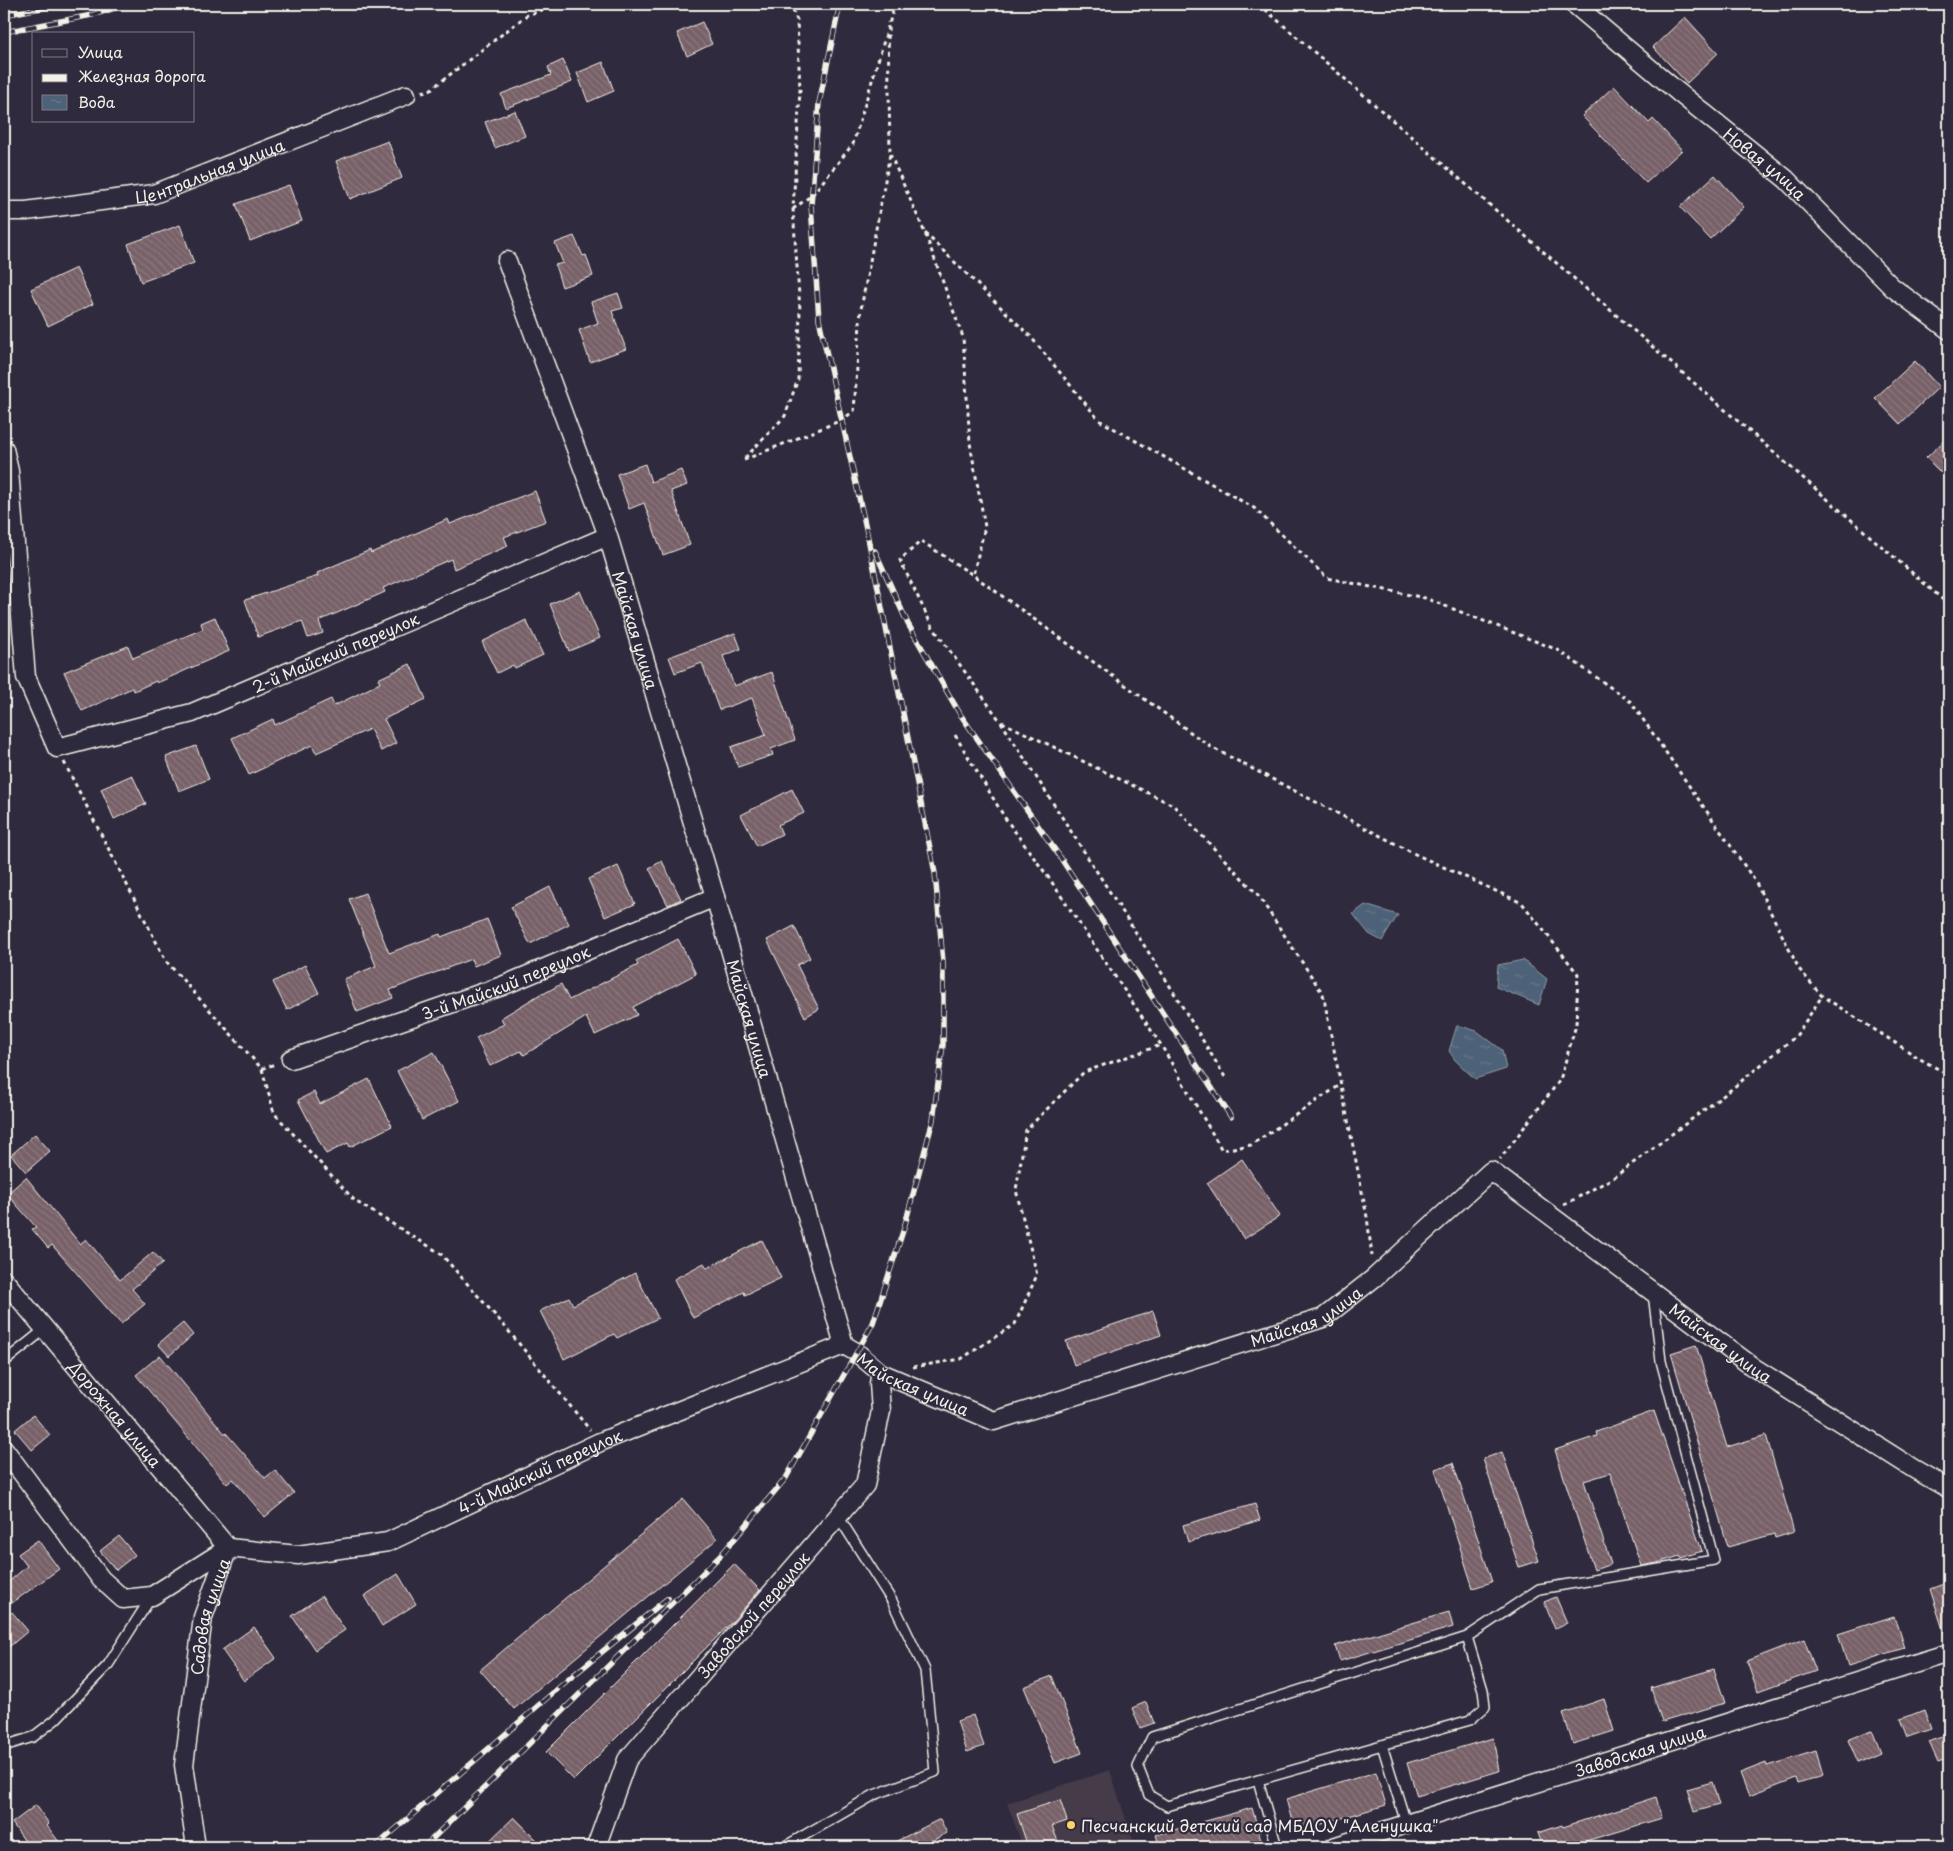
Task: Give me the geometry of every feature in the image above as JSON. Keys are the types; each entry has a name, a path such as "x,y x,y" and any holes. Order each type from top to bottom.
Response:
{"street":[{"name":"Новая улица","path":"1574,4 1678,92 1786,179 1892,286 1949,330"},
{"name":"Центральная улица","path":"4,210 26,211 154,194 406,95"},
{"name":"Майская улица","path":"507,260 608,536 715,897 844,1345 882,1373 994,1421 1323,1318 1374,1278 1491,1171 1753,1367 1914,1469 1949,1489"},
{"path":"4,449 9,471 26,677 57,748"},
{"name":"2-й Майский переулок","path":"57,748 192,713 608,536"},
{"name":"3-й Майский переулок","path":"291,1059 502,986 715,897"},
{"name":"Дорожная улица","path":"4,1280 228,1548"},
{"name":"4-й Майский переулок","path":"228,1548 298,1555 388,1542 600,1442 844,1345"},
{"name":"Заводской переулок","path":"596,1847 628,1760 865,1485 881,1411 879,1383 882,1373"},
{"name":"Садовая улица","path":"4,1449 101,1579 123,1600 152,1596 228,1548"},
{"name":"Садовая улица","path":"196,1847 184,1765 203,1617 228,1548"},
{"name":"Заводская улица","path":"1333,1847 1949,1653"}],"lane":[{"path":"1466,1637 1484,1690 1485,1707 1470,1720 1167,1806 1149,1795 1138,1767 1152,1737 1466,1637 1539,1589 1714,1560 1661,1361 1653,1292"},
{"path":"4,1362 45,1328"},
{"path":"784,1847 874,1795 935,1772 925,1670 892,1601 838,1516"},
{"path":"4,1746 33,1737 55,1720 108,1665 152,1596"},
{"path":"1382,1745 1406,1823"},
{"path":"1258,1780 1277,1847"}],"path":[{"path":"406,95 430,90 528,15 559,4"},
{"path":"790,4 797,20 800,90 793,209 800,310 798,379 785,416 744,460 842,420 854,411 861,309 890,154 888,22"},
{"path":"793,209 812,195 853,144 888,22 895,4"},
{"path":"1259,4 1949,605"},
{"path":"890,154 925,233 963,337 970,443 985,527 973,576"},
{"path":"925,233 1030,336 1099,420 1254,508 1327,578 1425,598 1558,650 1631,702 1755,881 1799,969 1822,996 1922,1060 1949,1075"},
{"path":"1225,1077 1165,978 1001,722 932,626 900,560 921,541 973,576 1211,747 1415,854 1522,902 1578,974 1576,1025 1560,1080 1491,1171"},
{"path":"1001,722 1173,805 1258,895 1323,994 1367,1217 1374,1278"},
{"path":"955,735 1005,818 1051,881 1161,1045 1222,1150 1251,1145 1340,1085"},
{"path":"57,748 166,961 262,1069 274,1113 354,1201 440,1253 502,1323 600,1442"},
{"path":"1548,1214 1613,1178 1728,1092 1796,1036 1822,996"},
{"path":"882,1373 961,1359 1015,1324 1037,1275 1016,1190 1026,1130 1084,1072 1161,1045"},
{"path":"262,1069 291,1059"}],"shaded area":[{"name":"Песчанский детский сад МБДОУ \"Аленушка\"","path":"1110,1770 1135,1847 1023,1847 1007,1803"}],"water":[{"path":"1365,905 1398,915 1382,941 1369,934 1353,914"},
{"path":"1523,960 1547,979 1539,1005 1496,987 1498,965"},
{"path":"1457,1025 1477,1031 1502,1050 1506,1069 1475,1079 1455,1060 1449,1051"}],"building":[{"path":"1685,17 1718,53 1687,83 1653,47"},
{"path":"702,22 712,44 687,56 677,33"},
{"path":"563,60 572,82 506,108 501,94 551,75 548,67"},
{"path":"603,62 614,91 588,102 577,73"},
{"path":"1614,86 1649,123 1653,119 1682,150 1646,183 1582,116"},
{"path":"515,111 525,136 495,148 485,122"},
{"path":"388,141 402,178 350,199 336,161"},
{"path":"1715,175 1744,207 1710,239 1680,207"},
{"path":"289,185 302,221 250,241 236,204"},
{"path":"180,225 194,263 141,282 128,244"},
{"path":"574,236 583,256 586,255 593,276 562,287 555,265 563,263 555,243"},
{"path":"76,268 93,304 48,326 31,289"},
{"path":"618,293 623,308 612,311 626,349 590,362 579,330 598,323 591,302"},
{"path":"1915,361 1939,387 1900,424 1875,398"},
{"path":"1949,436 1949,466 1941,473 1926,458"},
{"path":"645,464 651,482 681,470 687,485 671,491 690,545 663,555 644,503 629,509 617,474"},
{"path":"535,491 546,521 504,537 508,546 454,569 451,559 383,588 385,592 319,621 323,633 308,638 302,621 258,637 245,600 318,576 317,573 370,550 371,553 448,519 450,524"},
{"path":"580,591 600,638 569,651 550,604"},
{"path":"215,617 229,651 157,683 156,681 134,691 132,688 82,711 64,672 128,646 133,658 203,629 201,623"},
{"path":"526,620 543,655 515,668 513,665 497,673 482,642"},
{"path":"735,633 741,649 723,656 734,686 772,672 795,740 771,749 773,755 738,767 731,747 766,735 752,698 719,710 702,663 675,673 669,657"},
{"path":"410,664 426,699 384,719 396,743 381,751 370,729 316,753 312,745 249,775 232,738 273,719 275,725 331,699 334,706 380,683 378,679"},
{"path":"196,746 209,779 179,791 166,757"},
{"path":"132,775 146,804 114,819 101,789"},
{"path":"792,789 804,813 778,825 782,834 757,846 741,815"},
{"path":"662,861 681,899 668,905 649,868"},
{"path":"618,866 635,904 605,917 588,879"},
{"path":"550,887 569,924 530,944 511,907"},
{"path":"365,893 389,953 440,934 441,937 487,919 501,955 474,966 471,959 390,990 393,998 357,1012 344,979 376,966 349,899"},
{"path":"794,926 810,958 797,965 819,1009 805,1017 767,940"},
{"path":"678,939 696,974 633,1007 637,1015 595,1035 586,1017 524,1055 521,1051 490,1066 476,1038 504,1024 501,1018 542,993 561,984 569,1000 638,965 636,961"},
{"path":"305,965 319,993 287,1010 273,982"},
{"path":"434,1052 459,1101 422,1120 397,1071"},
{"path":"369,1079 392,1126 350,1147 348,1143 326,1154 298,1100 314,1092 320,1104"},
{"path":"35,1134 50,1151 26,1172 11,1155"},
{"path":"1242,1159 1280,1216 1244,1239 1207,1183"},
{"path":"26,1177 80,1244 86,1239 120,1280 153,1252 163,1263 132,1289 145,1304 121,1324 52,1245 48,1248 32,1229 36,1227 7,1194"},
{"path":"762,1240 781,1278 745,1295 744,1292 693,1318 674,1279 704,1263 707,1268"},
{"path":"635,1273 658,1318 617,1338 614,1334 564,1359 540,1311 569,1297 573,1305"},
{"path":"1153,1311 1161,1335 1074,1365 1066,1341"},
{"path":"183,1323 193,1335 169,1356 158,1344"},
{"path":"1696,1345 1727,1447 1766,1435 1794,1532 1775,1538 1774,1534 1728,1547 1671,1353"},
{"path":"160,1355 225,1434 265,1478 275,1470 294,1493 265,1517 233,1479 227,1484 136,1375"},
{"path":"1654,1411 1702,1551 1681,1558 1680,1556 1641,1566 1610,1473 1584,1481 1611,1564 1594,1570 1555,1450 1597,1436 1596,1432"},
{"path":"33,1415 50,1435 32,1450 15,1430"},
{"path":"1502,1452 1539,1561 1519,1567 1483,1459"},
{"path":"1453,1463 1492,1582 1473,1588 1435,1469"},
{"path":"683,1499 717,1539 514,1709 480,1670"},
{"path":"1255,1504 1260,1520 1188,1542 1183,1525"},
{"path":"119,1536 135,1555 116,1570 100,1551"},
{"path":"38,1540 59,1569 12,1603 4,1593 4,1586 27,1566 18,1554"},
{"path":"734,1564 760,1590 732,1622 574,1780 546,1752"},
{"path":"398,1574 416,1604 382,1626 364,1596"},
{"path":"1949,1582 1949,1639 1946,1639 1930,1589"},
{"path":"322,1596 345,1630 315,1650 292,1616"},
{"path":"1556,1597 1567,1623 1555,1629 1544,1602"},
{"path":"12,1612 28,1631 4,1651 4,1619"},
{"path":"1449,1612 1453,1627 1340,1661 1335,1646"},
{"path":"1894,1616 1904,1648 1848,1666 1838,1634"},
{"path":"254,1627 276,1658 244,1681 222,1650"},
{"path":"1804,1639 1816,1671 1758,1692 1747,1661"},
{"path":"1714,1669 1725,1703 1662,1722 1651,1688"},
{"path":"1052,1676 1082,1753 1055,1763 1024,1687"},
{"path":"1604,1699 1614,1731 1573,1744 1563,1713"},
{"path":"1146,1702 1154,1723 1140,1728 1132,1708"},
{"path":"1924,1710 1931,1729 1908,1737 1901,1719"},
{"path":"973,1715 984,1746 967,1752 957,1721"},
{"path":"1872,1730 1881,1753 1858,1763 1848,1740"},
{"path":"1949,1734 1949,1758 1938,1762 1929,1742"},
{"path":"1493,1738 1499,1771 1417,1796 1407,1763"},
{"path":"1816,1751 1823,1776 1798,1784 1796,1778 1749,1796 1740,1773 1766,1763 1767,1766"},
{"path":"1376,1772 1386,1805 1295,1832 1286,1799"},
{"path":"1712,1782 1719,1805 1694,1812 1687,1789"},
{"path":"1656,1797 1662,1818 1566,1847 1543,1847 1538,1833 1562,1825 1563,1827"},
{"path":"1060,1800 1067,1821 1052,1826 1060,1847 1028,1847 1017,1814"},
{"path":"36,1805 49,1824 47,1826 63,1847 29,1847 12,1823"},
{"path":"1252,1808 1262,1843 1245,1847 1160,1847 1156,1835"},
{"path":"514,1817 544,1847 483,1847"},
{"path":"940,1819 947,1833 920,1847 885,1847"}],"railway":[{"path":"4,15 61,4"},
{"path":"4,32 92,15 128,4"},
{"path":"424,1847 721,1555 786,1478 873,1323 904,1228 933,1120 943,1045 943,962 935,873 867,533 819,319 811,205 819,103 840,4"},
{"path":"875,551 908,624 960,714 1060,857 1231,1117"},
{"path":"375,1847 570,1678 668,1598"}],"place":[{"name":"Песчанский детский сад МБДОУ \"Аленушка\"","path":"1071,1825"}]}
